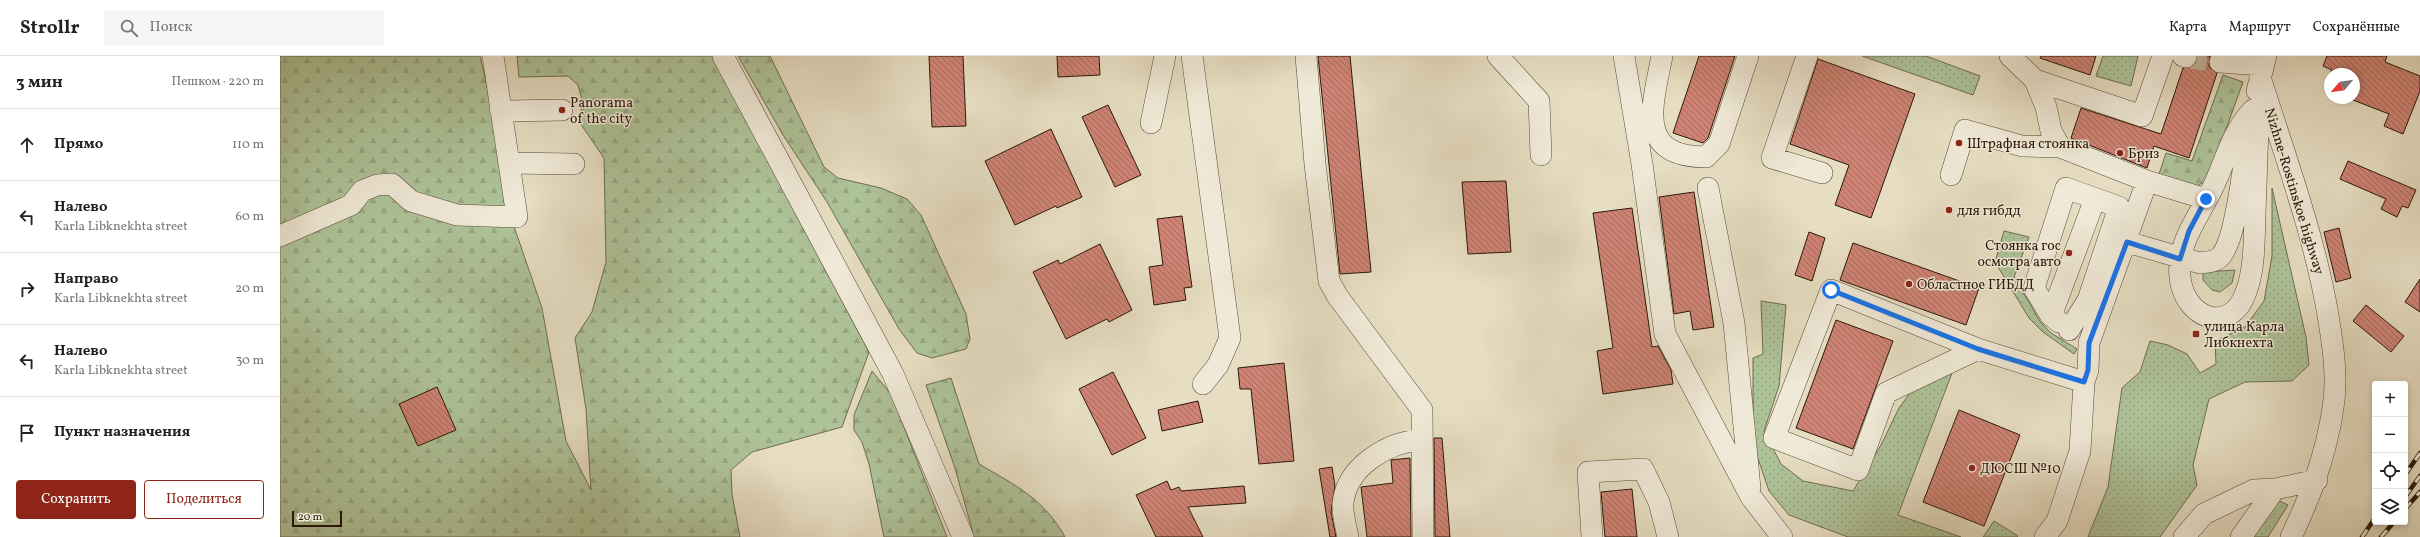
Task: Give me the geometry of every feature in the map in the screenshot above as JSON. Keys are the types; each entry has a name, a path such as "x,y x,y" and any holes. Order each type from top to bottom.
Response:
{"street":[{"path":"280,236 351,206 362,191 377,185 392,184 411,201 457,215 517,217 493,56"},
{"path":"723,56 893,374 963,537"},
{"path":"1151,123 1165,56"},
{"path":"1192,56 1230,338 1218,365 1203,384"},
{"path":"1306,56 1315,164 1329,281 1338,297 1422,410 1421,440 1423,537"},
{"path":"1498,56 1539,101 1541,155"},
{"path":"1624,56 1642,164 1665,334 1751,497 1778,535"},
{"path":"1662,56 1652,106 1653,132 1666,148 1692,157 1706,157 1719,144 1748,56"},
{"path":"1807,56 1772,158 1822,173"},
{"path":"2010,56 2035,80 2046,107 2051,131 2060,147"},
{"path":"2035,80 2142,116 2163,56"},
{"path":"2127,242 2180,259 2200,263 2211,262 2220,257 2230,241 2253,110 2263,66 2220,62"},
{"name":"Nizhne-Rostinskoe highway","path":"2263,66 2308,224 2323,288 2334,355 2333,407 2317,480 2291,537"},
{"path":"500,109 510,111 562,110"},
{"path":"2253,110 2258,127 2254,241 2251,273 2246,293 2238,307 2224,316 2208,318 2198,313 2189,304 2183,292 2180,259 2189,231 2213,187 2241,123 2253,110"},
{"path":"1952,175 1965,130 2022,146 2060,147 2147,181 2206,199"},
{"path":"509,163 574,164"},
{"path":"2045,537 2057,521 2080,451 2084,382 2088,370 2089,343 2127,242 2147,181"},
{"path":"1708,188 1734,323 1751,497"},
{"path":"2069,330 2088,300 2119,207 2066,188 2034,288 2051,316 2069,330 2089,343"},
{"path":"2051,316 2095,199"},
{"path":"1978,349 1886,393 1858,470 1774,438 1831,290 1978,349 2084,382"},
{"path":"1348,537 1343,503 1352,478 1379,452 1406,441 1421,440"},
{"path":"1592,537 1588,472 1643,469 1659,502 1668,537"},
{"path":"2184,537 2204,514 2254,490 2275,489 2317,480"},
{"path":"2241,537 2275,489"}],"green space":[{"path":"280,56 480,56 498,133 508,209 542,308 566,441 591,490 586,409 575,338 592,312 606,262 604,158 580,123 582,100 578,85 568,76 519,77 517,56 712,56 869,352 842,427 752,452 731,470 732,494 740,537 280,537"},
{"path":"738,56 770,56 824,167 838,178 881,188 907,199 921,215 966,314 970,339 966,349 932,358 917,353 899,329 827,202 783,135"},
{"path":"1862,56 1926,56 1980,76 1973,95"},
{"path":"2103,56 2138,56 2131,86 2096,76"},
{"path":"2223,75 2243,82 2208,179 2196,187 2158,177 2166,153 2192,161"},
{"path":"2272,188 2306,337 2309,365 2292,381 2245,382 2209,399 2193,465 2197,485 2160,537 2088,537 2108,487 2122,388 2140,372 2150,341 2168,345 2187,354 2200,373 2216,364 2215,341 2245,327 2264,301 2272,256"},
{"path":"2004,231 2029,237 2014,277 2041,323 2051,333 2077,349 2074,354 2043,332 2029,318 1995,262"},
{"path":"2235,270 2232,283 2220,292 2212,290 2203,280 2203,272"},
{"path":"1761,301 1786,305 1779,386 1764,431 1781,464 1803,481 1853,491 1881,445 1899,408 1915,386 1952,373 1898,515 1961,537 1848,537 1789,515 1769,491 1753,444 1753,358 1763,354"},
{"path":"872,371 891,394 947,537 884,537 869,464 862,442 854,430 854,415"},
{"path":"951,378 979,464 1028,494 1048,513 1065,537 974,537 955,468 926,385"},
{"path":"2277,500 2288,505 2268,537 2252,537"},
{"path":"1994,521 2018,536 1983,537"}],"building":[{"path":"929,56 963,56 966,126 932,127"},
{"path":"1057,56 1099,56 1100,75 1058,77"},
{"path":"1318,56 1350,56 1371,272 1340,274"},
{"path":"1699,56 1735,56 1708,138 1703,143 1673,133"},
{"path":"2041,56 2096,56 2090,75 2040,58"},
{"path":"2198,56 2210,56 2209,67 2217,73 2189,158 2154,146 2147,168 2071,138 2081,108 2161,134 2183,68 2194,66"},
{"path":"2327,56 2387,56 2385,62 2420,76 2420,91 2403,134 2384,126 2389,114 2360,103 2360,68 2328,68 2323,66"},
{"path":"1818,59 1915,94 1871,218 1835,205 1849,165 1790,144"},
{"path":"1108,105 1141,175 1115,187 1082,117"},
{"path":"1051,129 1082,197 1057,208 1056,206 1015,225 985,161"},
{"path":"2348,161 2416,190 2408,208 2402,206 2397,217 2381,209 2386,199 2340,179"},
{"path":"1506,181 1511,252 1468,254 1462,182"},
{"path":"1694,192 1714,327 1693,330 1690,311 1674,314 1659,197"},
{"path":"1632,208 1652,347 1658,346 1671,370 1673,384 1603,394 1597,351 1613,348 1593,213"},
{"path":"1182,216 1192,287 1184,288 1186,300 1154,305 1149,267 1163,265 1157,219"},
{"path":"2339,228 2351,278 2336,282 2324,232"},
{"path":"1809,232 1825,238 1812,281 1795,275"},
{"name":"Областное ГИБДД","path":"1853,243 1979,288 1966,325 1840,280"},
{"path":"1100,244 1132,310 1109,322 1107,319 1066,339 1033,272 1058,260 1060,264"},
{"path":"2420,279 2420,312 2405,302"},
{"path":"2366,305 2404,336 2391,352 2353,321"},
{"path":"1836,320 1893,341 1853,449 1796,428"},
{"path":"1284,363 1294,461 1259,464 1251,389 1240,389 1238,368"},
{"path":"1113,372 1146,438 1112,455 1079,389"},
{"path":"437,387 456,430 418,446 399,404"},
{"path":"1198,401 1203,422 1162,431 1158,410"},
{"name":"ДЮСШ №10","path":"1959,410 2020,435 1984,526 1923,502"},
{"path":"1434,438 1442,438 1450,537 1435,537"},
{"path":"1410,458 1411,537 1367,537 1361,487 1393,483 1391,460"},
{"path":"1332,467 1335,486 1331,512 1336,537 1330,537 1319,469"},
{"path":"1167,481 1171,490 1179,487 1181,491 1244,486 1246,503 1188,507 1203,537 1156,537 1136,495"},
{"path":"1632,489 1637,537 1605,537 1601,492"}],"tunnel":[{"path":"2186,57 2220,62"}],"railway":[{"path":"2408,471 2420,453"},
{"path":"2408,493 2420,476"},
{"path":"2408,506 2420,492"},
{"path":"2362,537 2372,522"},
{"path":"2381,537 2391,525"}],"place":[{"name":"Panorama of the city","path":"562,110"},
{"name":"Штрафная стоянка","path":"1959,143"},
{"name":"Бриз","path":"2120,153"},
{"name":"для гибдд","path":"1949,210"},
{"name":"Стоянка гос осмотра авто","path":"2069,253"},
{"name":"Областное ГИБДД","path":"1909,284"},
{"name":"улица Карла Либкнехта","path":"2196,334"},
{"name":"ДЮСШ №10","path":"1972,468"}],"route":[{"path":"1831,290 1978,349 2084,382 2088,370 2089,343 2127,242 2180,259 2189,231 2206,199"}]}
